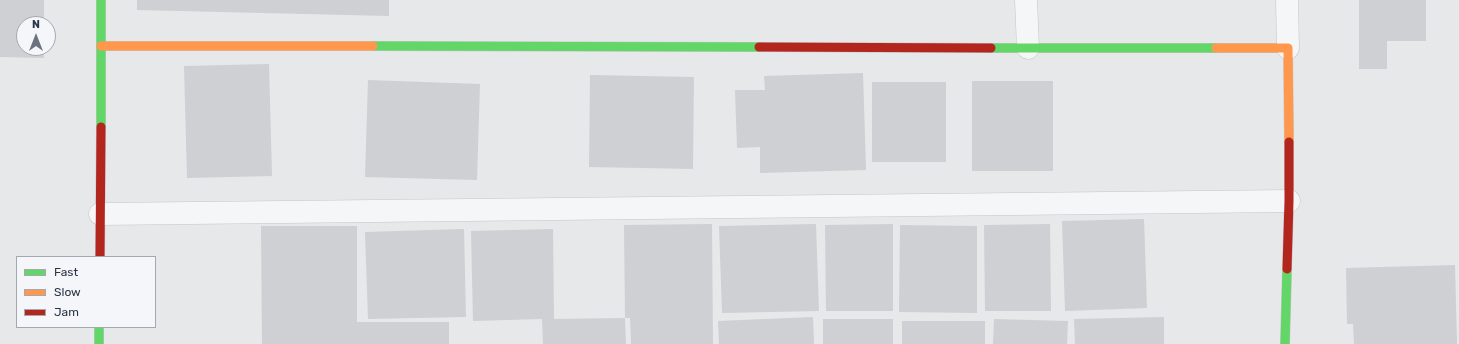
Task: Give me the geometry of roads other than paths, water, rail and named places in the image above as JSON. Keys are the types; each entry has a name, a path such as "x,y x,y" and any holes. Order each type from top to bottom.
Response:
{"street":[{"path":"100,256 101,0"},
{"path":"1026,0 1028,48"},
{"path":"1285,344 1289,201 1287,0"},
{"path":"101,46 1288,48"},
{"path":"100,214 1289,201"},
{"path":"99,328 99,344"}]}
